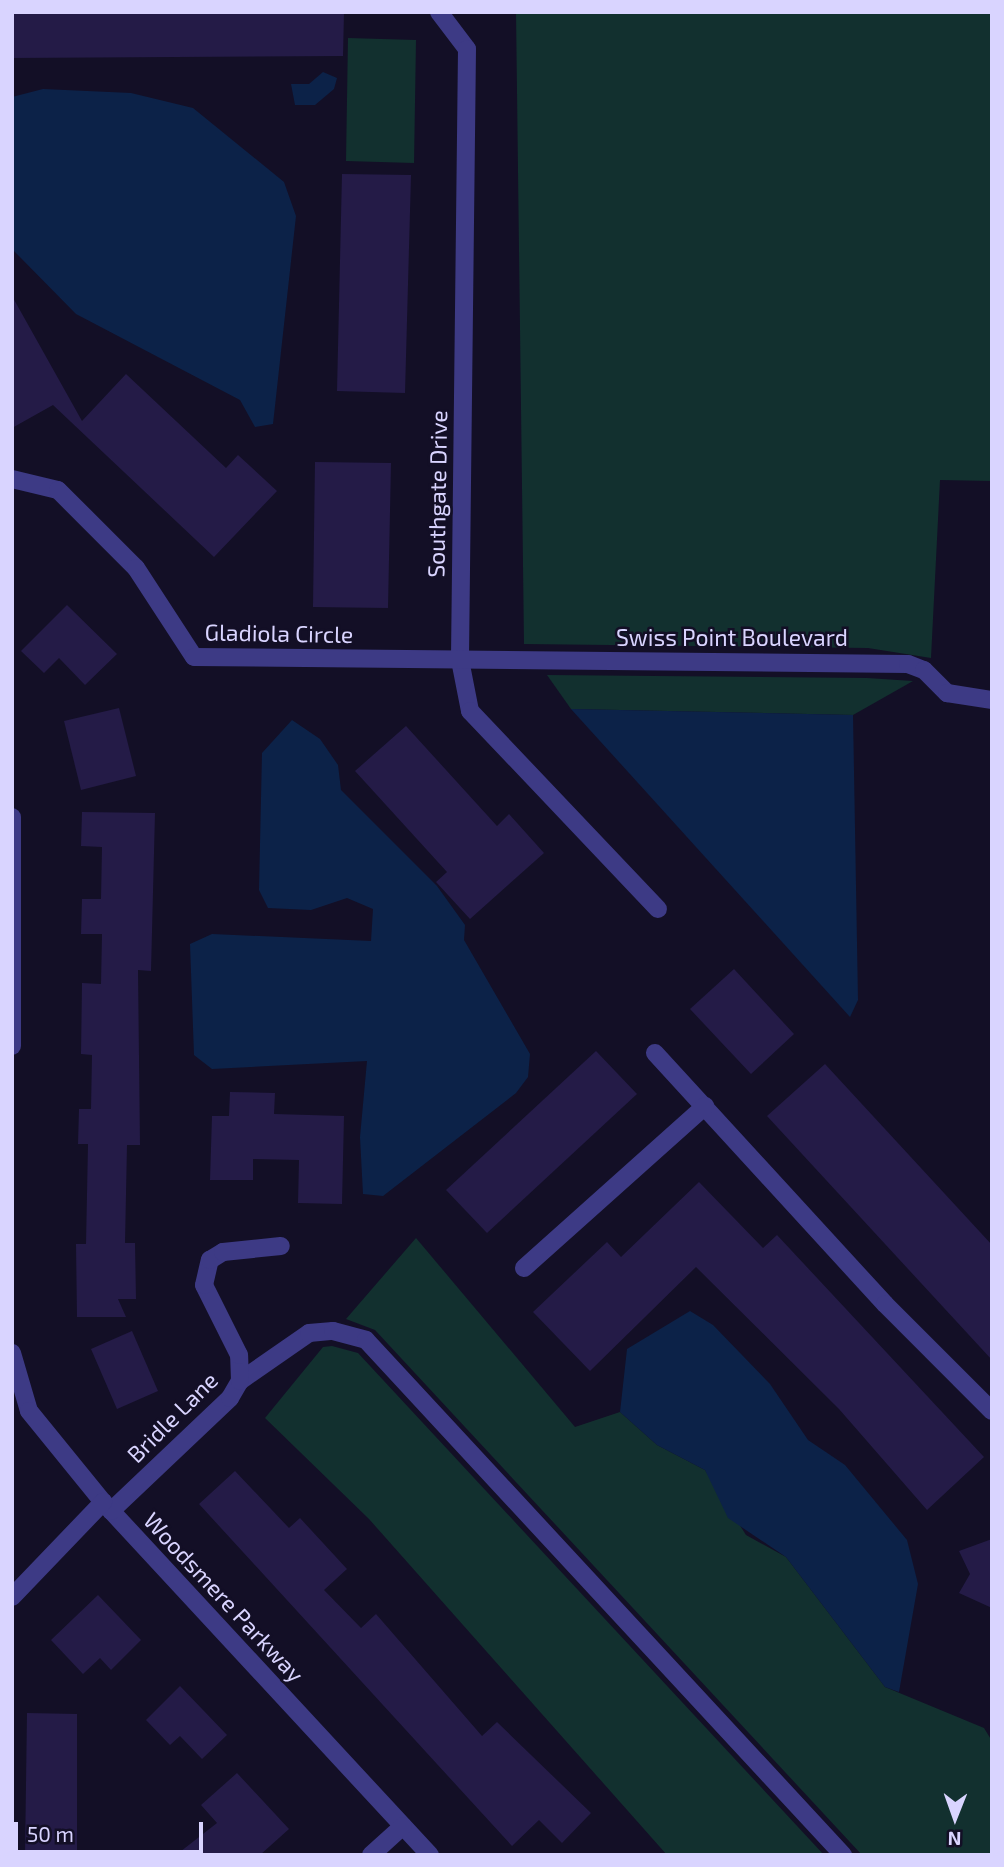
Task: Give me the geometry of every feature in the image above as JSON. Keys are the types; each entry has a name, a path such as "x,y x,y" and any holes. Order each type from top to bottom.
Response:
{"street":[{"name":"Southgate Drive","path":"439,12 467,49 460,660 470,711 658,909"},
{"name":"Gladiola Circle","path":"12,479 58,490 136,568 194,657 460,660"},
{"name":"Swiss Point Boulevard","path":"460,660 908,664 924,670 947,693 992,700"},
{"path":"12,817 12,1046"},
{"path":"655,1053 885,1304 992,1411"},
{"path":"524,1268 705,1106"},
{"name":"Bridle Lane","path":"12,1597 107,1506 230,1398 240,1381 239,1355 212,1306 204,1273 223,1252 281,1246"},
{"path":"240,1381 309,1333 332,1331 366,1340 843,1855"},
{"name":"Woodsmere Parkway","path":"12,1353 29,1411 107,1506 430,1855"},
{"path":"371,1855 402,1826"}],"green space":[{"path":"516,12 992,12 992,481 940,480 931,658 868,648 524,644"},
{"path":"348,38 416,40 414,163 346,161"},
{"path":"547,675 867,678 913,681 853,715 571,709"},
{"path":"416,1238 575,1427 620,1412 657,1445 705,1470 746,1535 786,1557 885,1687 984,1728 992,1741 992,1855 862,1855 375,1330 346,1319"},
{"path":"332,1346 358,1353 824,1855 667,1855 369,1519 265,1418 323,1347"}],"water":[{"path":"323,72 337,78 334,89 315,105 295,105 291,84 309,84"},
{"path":"43,89 131,93 193,108 284,182 296,216 273,424 255,427 240,400 76,314 12,249 12,97"},
{"path":"571,709 853,715 858,1000 850,1017"},
{"path":"292,720 320,739 338,765 341,790 437,886 465,925 464,940 530,1054 528,1077 516,1093 383,1196 363,1194 360,1137 367,1061 212,1069 194,1055 190,944 212,934 371,941 373,909 347,898 311,910 268,908 259,890 262,753"},
{"path":"690,1311 713,1325 770,1384 808,1440 845,1465 907,1540 918,1584 899,1692 885,1687 786,1557 728,1518 705,1470 657,1445 620,1412 627,1349"}],"building":[{"path":"12,12 344,12 343,56 12,58"},
{"path":"342,174 411,175 405,393 337,391"},
{"path":"12,296 82,421 126,374 226,468 238,455 277,491 214,557 53,405 12,428"},
{"path":"315,462 391,463 388,608 313,607"},
{"path":"67,605 117,654 85,685 59,658 44,673 21,651"},
{"path":"119,708 136,776 81,790 64,721"},
{"path":"406,726 497,826 509,814 544,853 470,919 436,882 447,872 355,771"},
{"path":"82,812 155,813 151,971 138,970 140,1145 127,1145 125,1243 135,1243 136,1299 118,1299 126,1317 77,1317 76,1244 86,1244 88,1144 78,1144 79,1109 91,1109 92,1055 81,1054 82,983 101,984 102,934 81,934 82,899 101,899 102,847 81,846"},
{"path":"734,969 794,1034 751,1074 690,1009"},
{"path":"596,1051 637,1094 487,1233 446,1190"},
{"path":"825,1064 992,1245 992,1360 767,1116"},
{"path":"230,1092 275,1093 274,1114 344,1116 342,1204 298,1203 299,1160 253,1159 253,1180 210,1180 212,1116 229,1116"},
{"path":"699,1182 763,1248 777,1235 984,1457 927,1510 839,1409 696,1267 590,1371 533,1312 607,1242 621,1257"},
{"path":"132,1331 158,1391 117,1409 91,1349"},
{"path":"235,1471 289,1528 300,1518 347,1569 324,1590 361,1628 376,1614 482,1736 497,1722 591,1813 562,1843 539,1820 512,1846 199,1504"},
{"path":"992,1539 992,1608 959,1593 970,1574 959,1551"},
{"path":"98,1595 141,1640 111,1670 100,1658 83,1674 51,1640"},
{"path":"180,1686 227,1735 202,1759 180,1736 170,1745 146,1720"},
{"path":"27,1713 77,1714 77,1855 25,1855"},
{"path":"237,1773 289,1829 260,1855 176,1855 217,1823 201,1805"}]}
